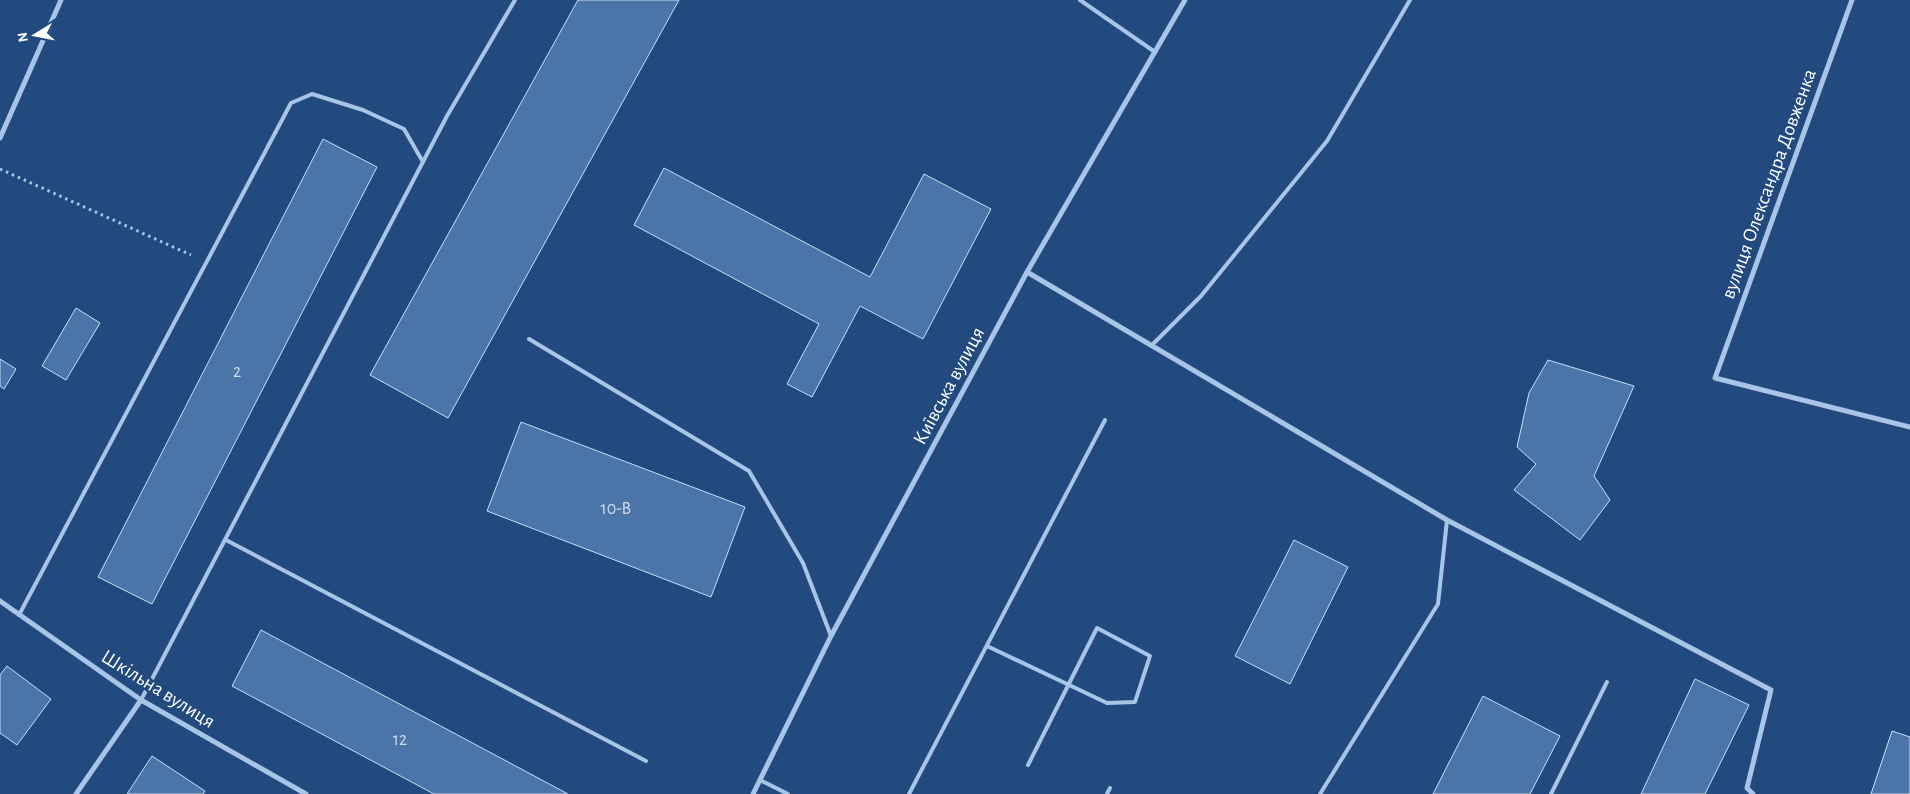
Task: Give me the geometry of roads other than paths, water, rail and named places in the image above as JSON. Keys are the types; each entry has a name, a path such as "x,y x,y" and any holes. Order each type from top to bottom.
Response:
{"street":[{"path":"0,138 60,0"},
{"name":"Київська вулиця","path":"753,794 831,636 1027,272 1185,0"},
{"name":"вулиця Олександра Довженка","path":"1852,0 1715,378 1910,427"},
{"path":"1027,272 1447,520 1771,690 1747,788 1753,794"},
{"name":"Шкільна вулиця","path":"0,601 141,700 306,794"},
{"path":"76,794 141,700"}],"lane":[{"path":"141,700 447,116 515,0"},
{"path":"1080,0 1155,52"},
{"path":"1151,346 1202,296 1327,141 1410,0"},
{"path":"19,615 291,103 312,94 363,110 404,129 423,162"},
{"path":"529,339 749,470 803,563 831,636"},
{"path":"909,794 1105,420"},
{"path":"1320,794 1438,604 1447,520"},
{"path":"226,540 646,761"},
{"path":"986,646 1068,685 1107,703 1135,702 1150,656 1097,628 1068,685 1028,765"},
{"path":"1551,794 1607,682"},
{"path":"760,780 788,794"},
{"path":"1107,794 1110,788"}]}
